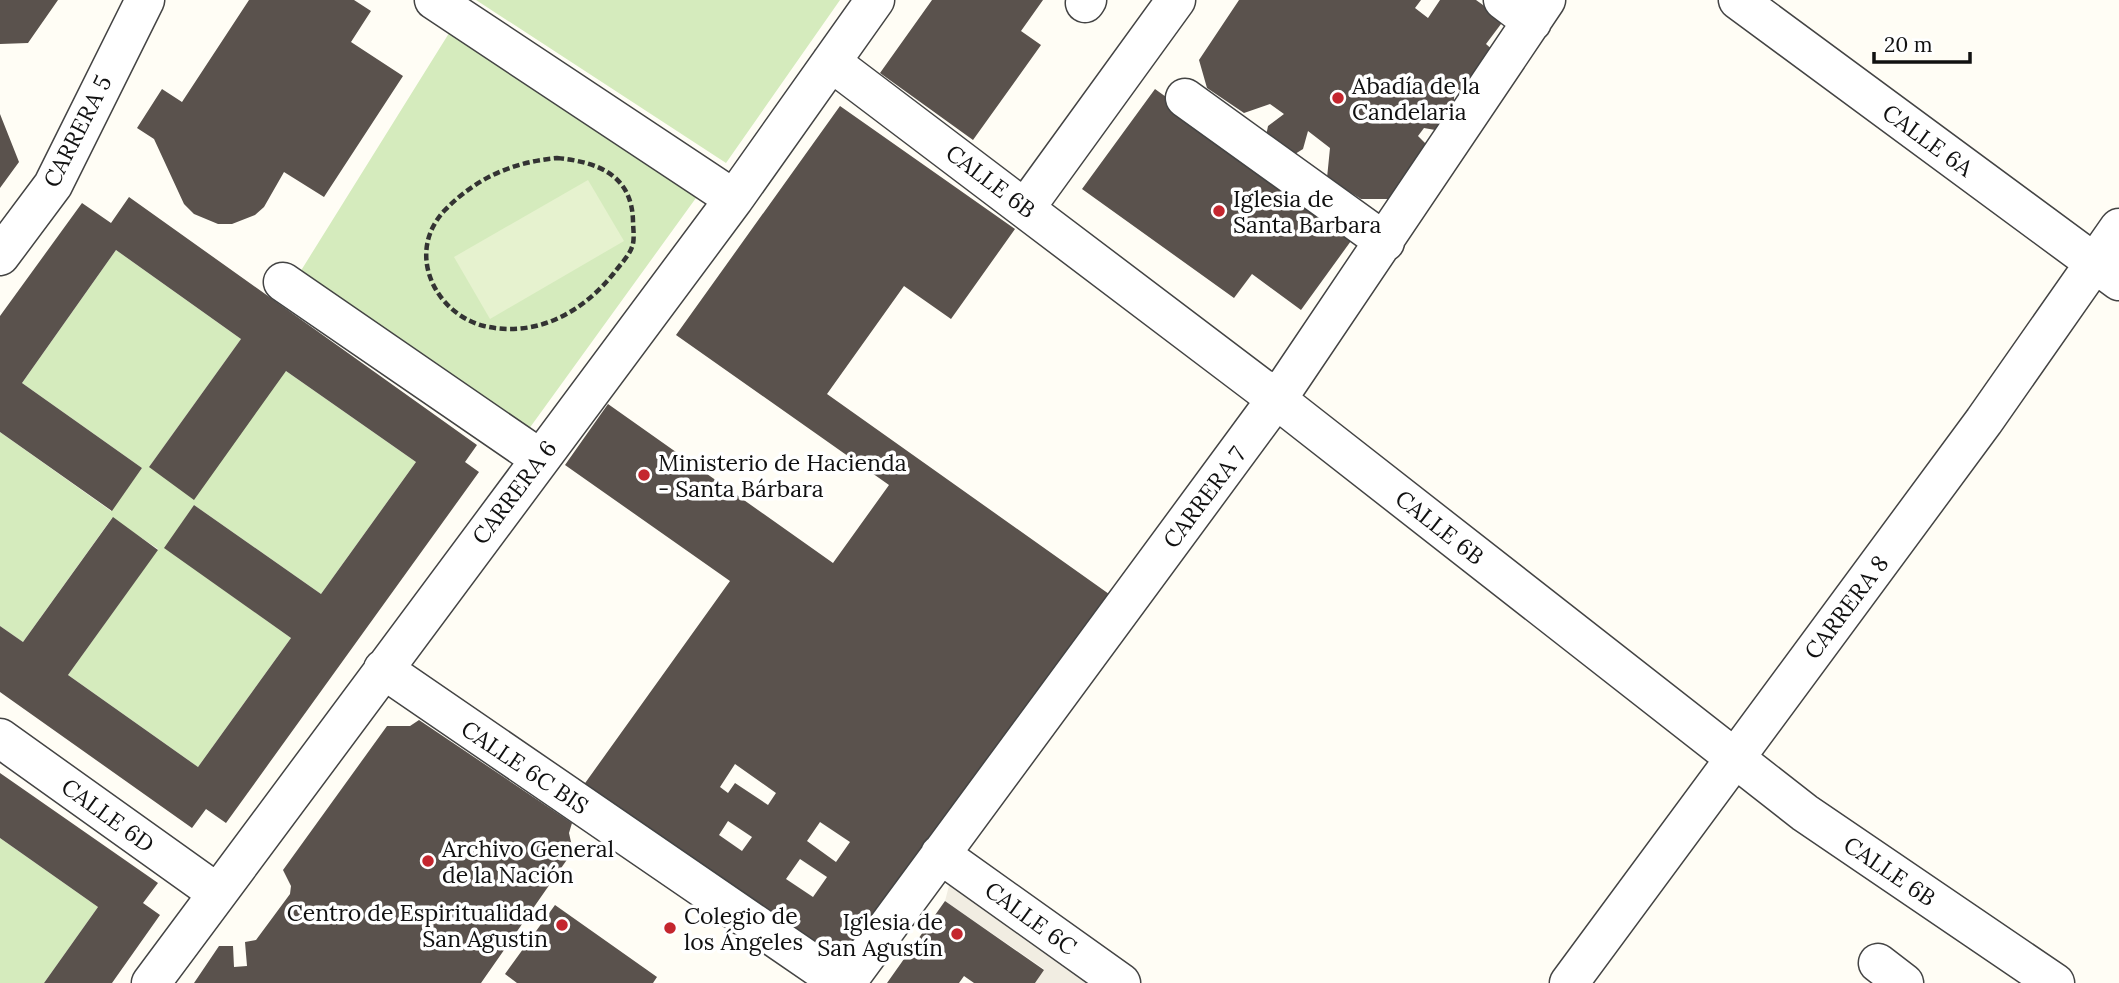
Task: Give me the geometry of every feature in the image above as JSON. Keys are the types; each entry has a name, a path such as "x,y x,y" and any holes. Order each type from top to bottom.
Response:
{"street":[{"name":"CARRERA 5","path":"0,256 52,185 145,0"},
{"path":"434,0 734,199"},
{"name":"CARRERA 6","path":"151,983 734,199 875,0"},
{"path":"1026,207 1176,0"},
{"name":"CALLE 6A","path":"1738,0 2107,272"},
{"name":"CARRERA 7","path":"844,983 1276,399 1385,242 1527,7"},
{"name":"CALLE 6B","path":"831,62 1026,207 1276,399 1805,813 2055,983"},
{"path":"1185,98 1385,242"},
{"name":"CARRERA 8","path":"1569,983 1968,442 2107,272 2119,228"},
{"path":"284,282 539,458"},
{"name":"CALLE 6C BIS","path":"383,669 844,983"},
{"name":"CALLE 6D","path":"0,738 216,893"},
{"name":"CALLE 6C","path":"940,854 1077,970 1121,983"}],"path":[{"path":"531,160 579,160 602,169 622,182 633,205 632,247 598,292 580,308 542,325 523,329 504,330 465,321 438,296 429,279 427,258 431,234 443,212 489,176 531,160"}],"green space":[{"path":"476,0 840,0 726,163"},
{"path":"451,30 701,191 526,433 297,277"},
{"path":"588,180 624,241 490,319 454,257"},
{"path":"116,250 241,339 149,467 286,371 416,462 321,594 194,505 165,548 291,638 198,767 68,675 158,549 112,518 23,642 0,626 0,432 111,511 142,468 22,383"},
{"path":"0,838 98,907 44,983 0,983"}],"shaded area":[{"path":"951,878 1099,983 1035,983 1044,969 945,901"}],"building":[{"path":"0,0 58,0 28,43 0,44"},
{"path":"249,0 354,0 371,11 351,42 403,76 324,197 284,172 264,207 255,215 232,224 218,224 194,214 184,204 154,139 137,128 162,89 182,102"},
{"path":"932,0 1043,0 1021,31 1041,45 973,140 880,73"},
{"name":"Abadía de la Candelaria","path":"1239,0 1421,0 1415,8 1428,18 1440,0 1476,0 1504,20 1486,44 1496,53 1467,95 1455,87 1453,111 1443,127 1435,130 1424,128 1418,136 1426,144 1390,199 1361,199 1327,178 1330,148 1308,131 1303,149 1295,154 1266,136 1268,126 1284,114 1270,104 1244,113 1207,88 1199,60"},
{"name":"Iglesia de Santa Barbara","path":"1155,89 1356,234 1301,310 1252,274 1234,298 1082,189"},
{"name":"Ministerio de Hacienda - Santa Bárbara","path":"840,106 1015,229 951,319 904,286 827,394 1109,594 842,968 583,786 730,581 565,465 608,404 833,563 889,485 676,335","holes":["735,764 776,793 768,805 735,783 728,793 720,787","728,821 752,837 742,851 719,835","820,822 850,842 836,862 807,841","800,859 827,877 813,897 786,879"]},
{"path":"0,114 19,162 0,188"},
{"path":"129,197 477,445 465,462 479,472 226,823 206,809 192,828 0,692 0,626 23,642 113,517 158,550 68,675 198,767 291,638 164,548 194,505 321,594 416,462 286,371 194,500 149,467 241,339 116,250 22,383 142,468 112,511 0,432 0,316 82,203 111,223"},
{"name":"Archivo General de la Nación","path":"419,720 572,823 569,833 573,851 481,983 194,983 219,946 233,946 234,967 247,966 245,942 256,940 290,894 291,886 283,870 387,726 410,726"},
{"path":"0,773 158,883 143,903 160,915 112,983 44,983 98,907 0,838"},
{"name":"Iglesia de San Agustín","path":"945,901 1044,970 1035,983 974,983 964,976 959,983 887,983"},
{"name":"Centro de Espiritualidad San Agustin","path":"555,905 657,977 653,983 517,983 505,974"}],"place":[{"name":"Abadía de la Candelaria","path":"1338,98"},
{"name":"Iglesia de Santa Barbara","path":"1219,211"},
{"name":"Ministerio de Hacienda - Santa Bárbara","path":"644,475"},
{"name":"Archivo General de la Nación","path":"428,861"},
{"name":"Centro de Espiritualidad San Agustin","path":"562,925"},
{"name":"Colegio de los Ángeles","path":"670,928"},
{"name":"Iglesia de San Agustín","path":"957,934"}]}
